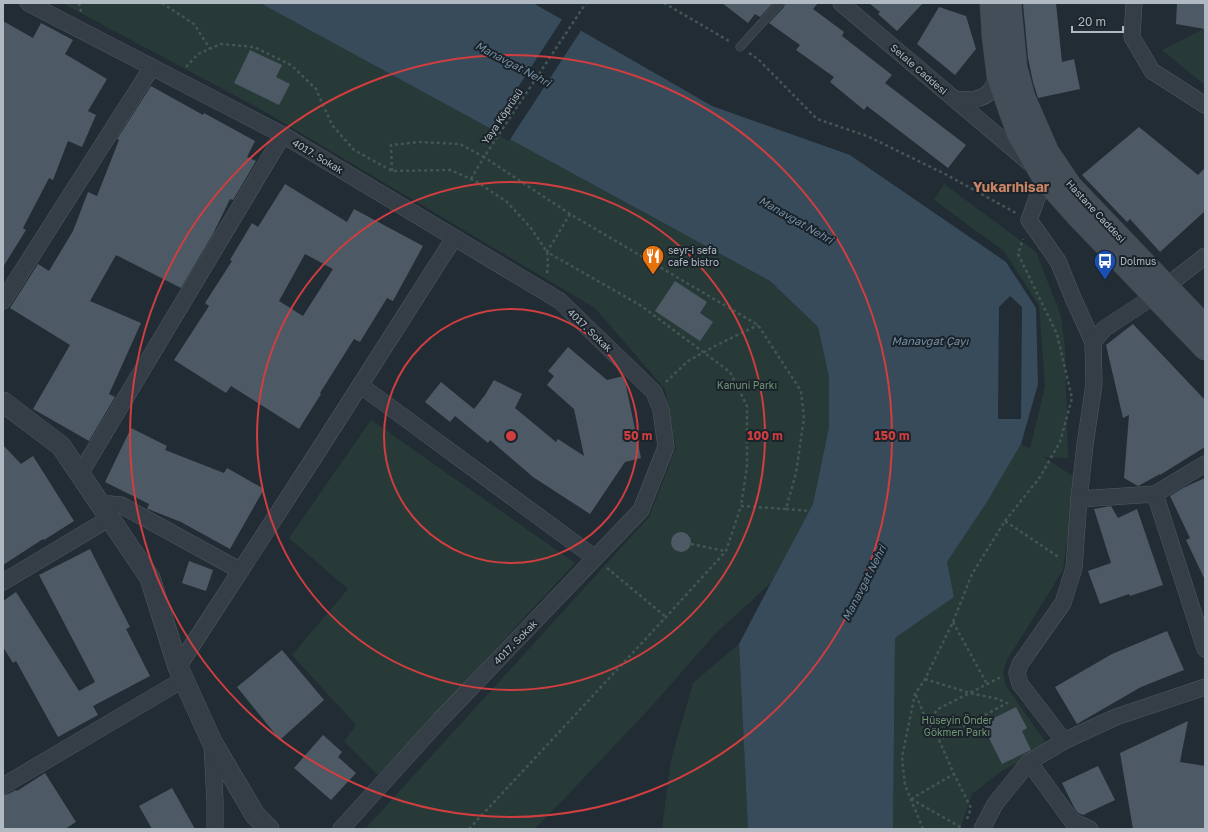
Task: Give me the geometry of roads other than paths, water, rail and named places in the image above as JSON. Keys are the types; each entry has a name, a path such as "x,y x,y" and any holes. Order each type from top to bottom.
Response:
{"main road":[{"name":"Hastane Caddesi","path":"991,3 998,77 1018,134 1040,174 1077,216 1161,291 1205,326"},
{"name":"Hastane Caddesi","path":"1010,3 1016,67 1024,97 1048,152 1071,186 1161,291 1205,349"}],"street":[{"name":"4017. Sokak","path":"28,3 283,135 546,292 560,301 654,392 662,410 666,447 641,510 440,720 341,829"},
{"name":"Selale Caddesi","path":"841,3 954,99 968,100 986,95 991,90 998,77"},
{"path":"1134,3 1132,37 1152,71 1205,105"},
{"path":"3,301 152,67"},
{"path":"954,99 1040,174 1029,220 1058,261 1072,298 1093,342 1094,384 1079,500 1074,568 1062,603 1020,664 1017,673 1020,684 1064,741"},
{"path":"80,474 283,135"},
{"path":"3,786 181,673 241,571 454,238"},
{"path":"1093,342 1104,330 1161,291 1205,256"},
{"path":"360,385 595,558"},
{"path":"3,402 61,446 150,578 181,673 212,742 254,815 269,829"},
{"path":"1079,500 1155,494 1205,464"},
{"path":"1155,494 1205,649"},
{"path":"3,582 105,512 110,504 121,505 241,571"},
{"path":"982,829 995,804 1029,762 1064,741 1116,717 1205,687"},
{"path":"212,742 215,829"},
{"path":"1029,762 1072,822 1090,829"}],"lane":[{"path":"740,47 780,3"}],"water":[{"name":"Manavgat Çayı","path":"260,3 533,3 712,106 850,155 1006,262 1036,308 1038,384 1021,444 987,502 947,562 954,597 895,638 893,829 748,829 739,644 813,504 829,427 829,377 818,327 770,281"}],"place":[{"name":"seyr-i sefa cafe bistro","path":"653,276"},
{"name":"Dolmus","path":"1105,280"}],"district":[{"name":"Yukarıhisar","path":"1011,187"}],"water label":[{"name":"Manavgat Nehri","path":"513,64"},
{"name":"Manavgat Nehri","path":"796,220"},
{"name":"Manavgat Nehri","path":"864,583"}],"park label":[{"name":"Kanuni Parkı","path":"747,385"},
{"name":"Hüseyin Önder Gökmen Parkı","path":"957,726"}]}
